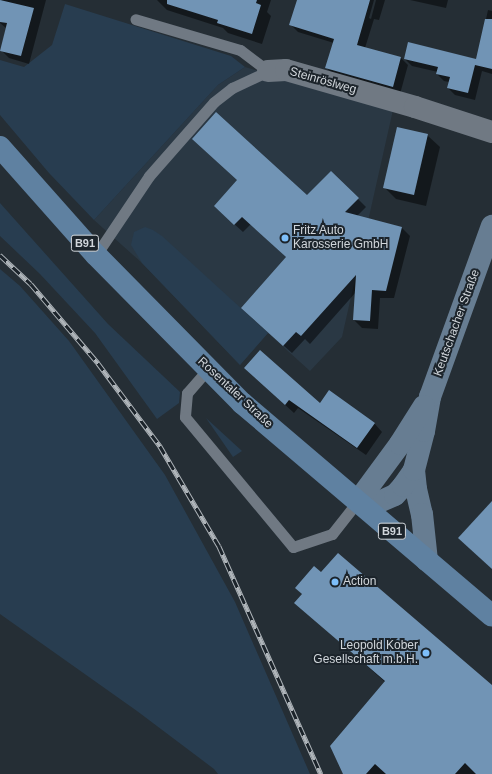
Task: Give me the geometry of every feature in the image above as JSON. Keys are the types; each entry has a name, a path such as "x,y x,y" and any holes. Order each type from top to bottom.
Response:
{"main road":[{"name":"Rosentaler Straße","path":"0,147 96,255 242,403 492,616"},
{"name":"Keutschacher Straße","path":"430,397 492,226"},
{"path":"358,501 379,502 395,495 403,486 414,470 424,431 430,397"},
{"path":"358,501 400,444 430,397"},
{"path":"414,470 416,489 422,514 427,561"}],"street":[{"name":"Steinröslweg","path":"268,71 286,70 415,107 492,132"}],"lane":[{"path":"96,255 149,176 214,102 232,88 268,71 240,50 136,19"},
{"path":"208,369 187,393 185,417 293,547 332,534 358,501"}],"shaded area":[{"path":"65,4 231,56 245,67 218,85 94,220 49,173 0,115 0,60 24,67 52,45"},
{"path":"245,67 393,110 342,337 310,371 268,333 240,365 142,263 94,220 218,85"},
{"path":"0,203 108,324 180,392 179,403 157,419 95,333 40,274 0,236"},
{"path":"145,227 162,236 268,333 240,365 142,263 131,245 134,232"},
{"path":"0,269 20,286 69,341 165,475 235,602 310,774 218,774 214,769 137,711 0,614"},
{"path":"206,418 242,451 233,457"}],"building":[{"path":"0,0 34,8 21,56 0,51 7,23 0,22"},
{"path":"167,0 257,0 256,3 261,5 252,34 217,23 218,20 167,4"},
{"path":"297,0 370,0 357,45 401,57 393,87 325,68 334,39 289,25"},
{"path":"485,19 492,19 492,69 475,65 468,93 447,88 450,77 436,74 438,67 404,59 408,42 476,59"},
{"name":"Fritz Auto Karosserie GmbH","path":"216,112 307,195 331,171 359,198 345,212 402,227 386,291 372,290 370,321 353,320 356,275 301,336 296,332 283,346 241,308 286,257 242,217 234,225 214,206 237,180 192,139"},
{"path":"397,127 428,134 414,195 383,188"},
{"path":"260,350 320,403 329,390 375,423 357,448 289,400 285,405 244,368"},
{"path":"492,501 492,569 458,538"},
{"path":"338,553 492,685 492,774 476,774 465,763 455,774 386,774 375,764 366,774 343,774 330,746 385,681 294,603 302,594 295,588 314,566 321,572"}],"railway":[{"path":"0,255 31,284 98,363 160,446 219,546 321,774"}],"place":[{"name":"Fritz Auto Karosserie GmbH","path":"285,238"},
{"name":"Action","path":"335,582"},
{"name":"Leopold Kober Gesellschaft m.b.H.","path":"426,653"}]}
